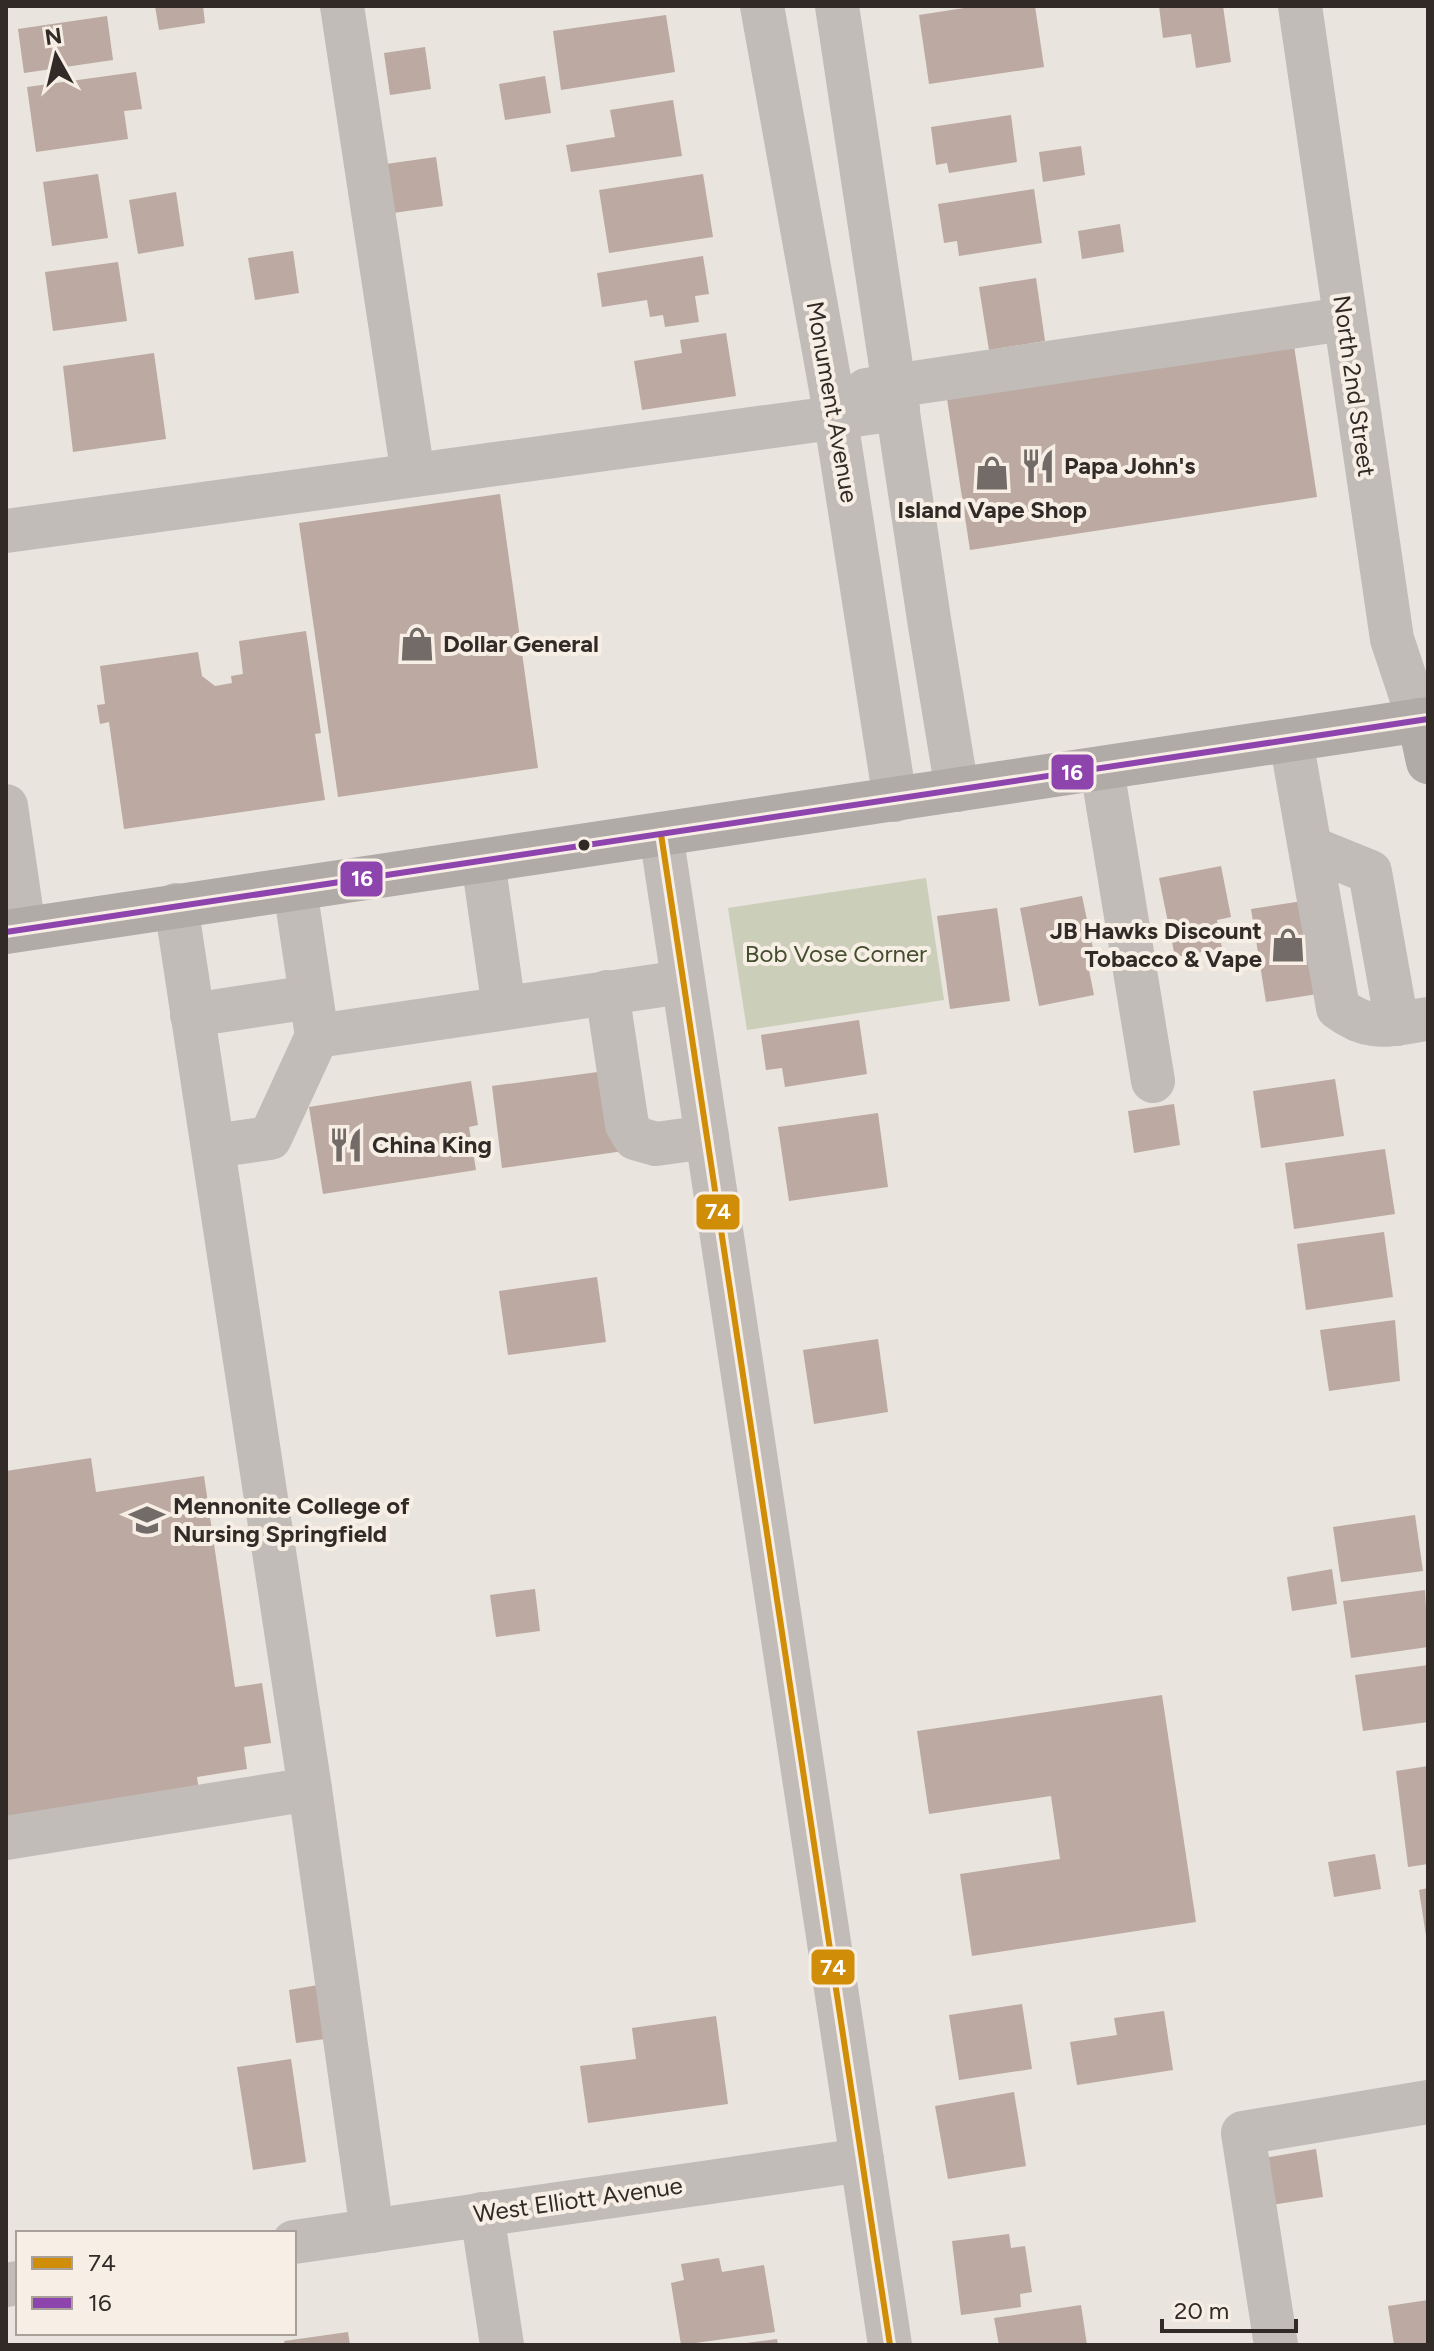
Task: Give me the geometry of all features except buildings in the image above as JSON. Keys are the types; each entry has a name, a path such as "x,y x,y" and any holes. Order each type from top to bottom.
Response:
{"main road":[{"path":"15,930 1291,740 1425,734"}],"street":[{"path":"342,6 413,475"},
{"name":"Monument Avenue","path":"762,6 834,406 895,800"},
{"path":"837,6 957,790"},
{"name":"North 2nd Street","path":"1300,6 1392,639 1425,734"},
{"path":"6,531 413,475 896,398 1344,319"},
{"path":"1291,740 1338,1008 1356,1021 1379,1026 1413,1021"},
{"path":"1102,769 1153,1081"},
{"path":"6,806 15,930"},
{"path":"661,834 890,2345"},
{"path":"483,861 504,1008"},
{"path":"213,1146 270,1138 314,1016 295,889"},
{"path":"176,905 310,1789 372,2231"},
{"path":"192,1015 314,1016 504,1008 682,982"},
{"path":"607,992 627,1125 635,1138 656,1144 707,1137"},
{"path":"6,1838 310,1789"},
{"path":"1276,2345 1243,2133 1428,2102"},
{"name":"West Elliott Avenue","path":"296,2242 862,2160"},
{"path":"482,2214 502,2345"}],"green space":[{"name":"Bob Vose Corner","path":"926,878 944,1000 747,1030 728,908"}],"transit line":[{"name":"16","path":"6,932 1428,719"},
{"name":"74","path":"661,834 890,2345"}],"place":[{"name":"Papa John's","path":"1038,466"},
{"name":"Island Vape Shop","path":"992,473"},
{"name":"Dollar General","path":"417,644"},
{"name":"JB Hawks Discount Tobacco & Vape","path":"1288,945"},
{"name":"China King","path":"346,1145"},
{"name":"Mennonite College of Nursing Springfield","path":"147,1520"}]}
